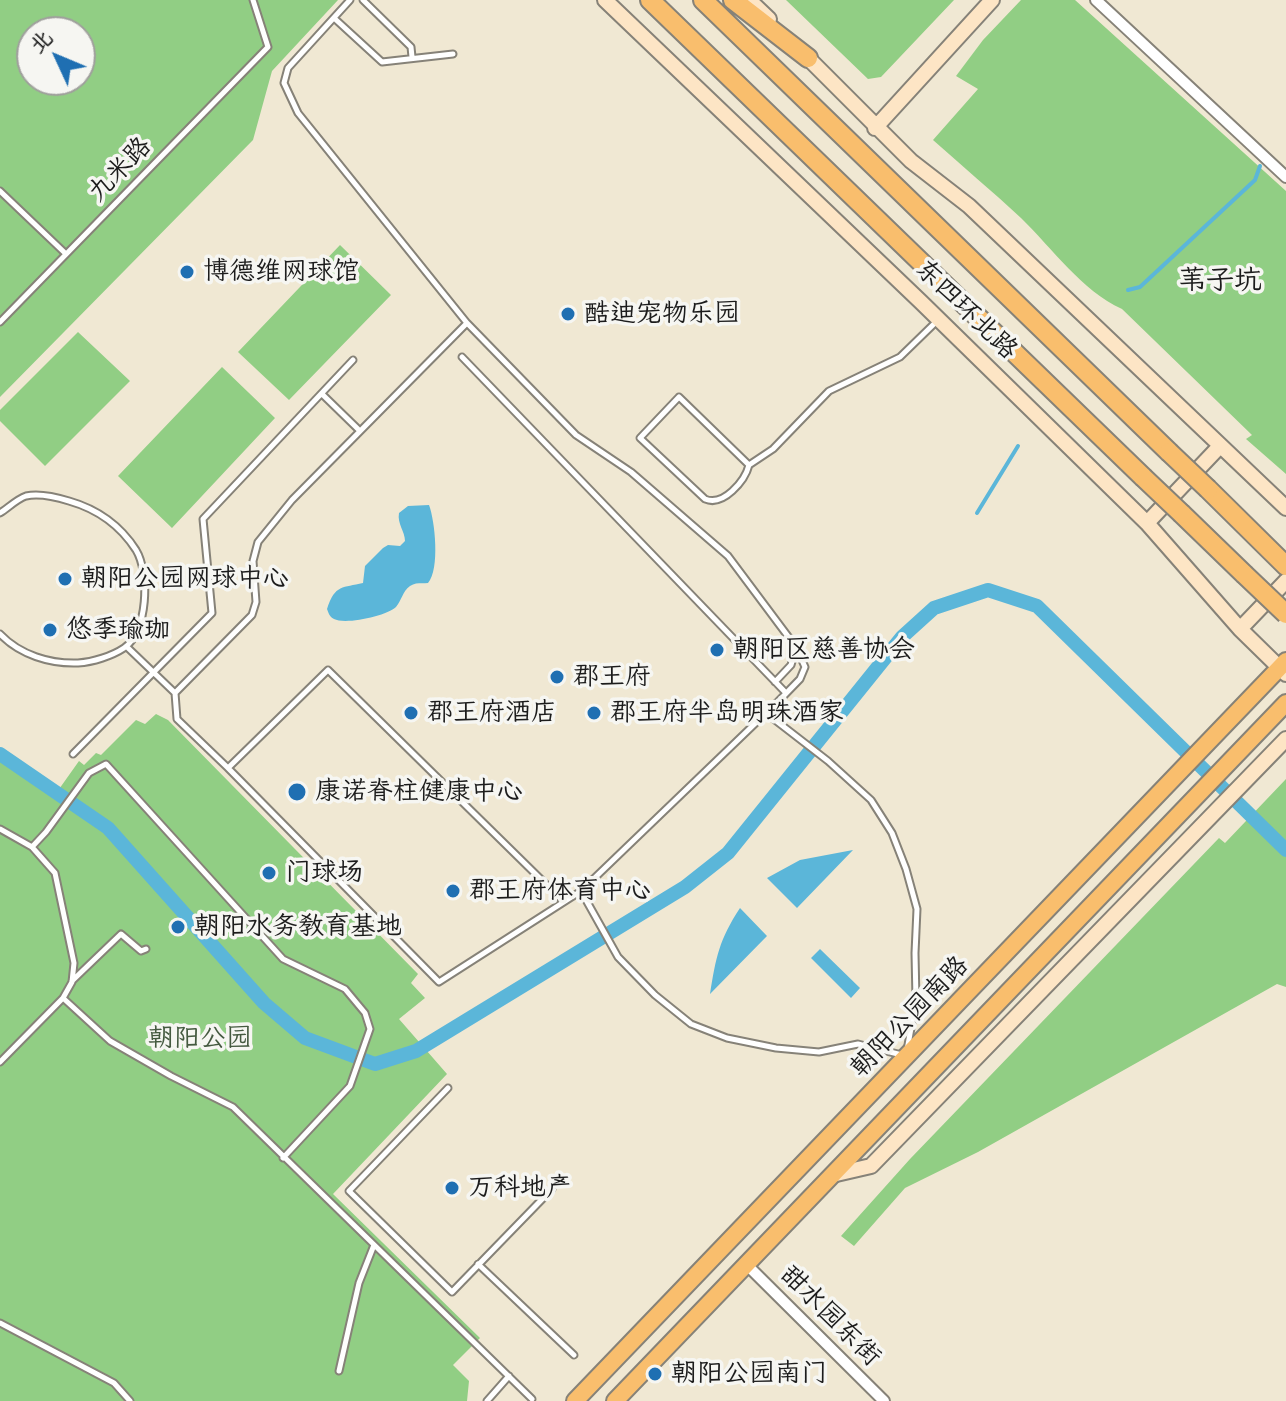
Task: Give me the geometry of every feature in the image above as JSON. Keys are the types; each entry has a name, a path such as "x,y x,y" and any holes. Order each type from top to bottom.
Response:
{"highway":[{"name":"东四环北路","path":"650,0 1286,614"},
{"name":"东四环北路","path":"703,0 1286,566"},
{"path":"733,0 808,58"}],"main road":[{"name":"朝阳公园南路","path":"575,1401 1166,785 1284,667"},
{"name":"朝阳公园南路","path":"615,1401 1286,703"}],"street":[{"name":"东四环北路","path":"605,0 1147,523 1240,629 1284,667"},
{"path":"749,0 875,128 911,161 969,206 1286,508"},
{"path":"875,128 992,0"},
{"path":"1096,0 1286,177"},
{"path":"1147,523 1220,446"},
{"path":"1240,629 1286,581"},
{"path":"830,1175 871,1166 1286,739"},
{"name":"甜水园东街","path":"745,1263 884,1401"}],"lane":[{"name":"九米路","path":"0,322 268,47 253,0"},
{"path":"127,647 175,693 177,719 439,982 581,891 800,679 805,667 796,647 728,556 631,472 576,435 467,323 298,113 284,83 288,68 350,0"},
{"path":"363,0 411,47 412,57"},
{"path":"334,18 382,62 453,54"},
{"path":"0,191 66,254"},
{"path":"749,465 679,397 640,438 705,499 712,502 720,500 746,475 749,465 773,449 829,391 900,357 938,319"},
{"path":"175,693 252,615 256,602 253,561 258,542 292,500 467,323"},
{"path":"462,357 786,693"},
{"path":"73,754 212,613 203,519 353,360"},
{"path":"322,394 360,431"},
{"path":"0,513 25,497 53,496 88,506 117,526 138,553 147,589 140,623 127,647 91,662 62,663 27,654 0,634"},
{"path":"775,682 791,665 796,647"},
{"path":"228,768 328,670 563,901"},
{"path":"581,891 618,957 655,995 691,1024 727,1038 776,1048 819,1052 858,1044 906,1056 916,1000 917,909 892,833 871,800 828,761 766,713"},
{"path":"32,847 89,773 106,764 283,959 345,989 365,1013 370,1029 350,1086 283,1158"},
{"path":"0,829 32,847 55,873 74,963 72,982"},
{"path":"0,1062 63,998 72,982 121,934 141,951 146,949"},
{"path":"63,998 110,1041 233,1107 532,1399"},
{"path":"448,1088 349,1191 452,1292 552,1189"},
{"path":"339,1371 359,1283 374,1245"},
{"path":"478,1264 574,1355"},
{"path":"0,1323 114,1383 130,1401"},
{"path":"487,1401 509,1376"}],"green space":[{"path":"0,0 338,0 272,71 253,140 0,397"},
{"path":"786,0 954,0 881,77 868,79"},
{"path":"1021,0 1075,0 1286,191 1286,474 1246,439 1252,435 1122,309 1080,280 1021,218 933,140 978,89 956,76 983,40"},
{"path":"340,245 391,295 289,400 238,352"},
{"path":"78,332 130,381 45,466 0,421 0,410"},
{"path":"222,367 275,418 172,528 118,476"},
{"name":"朝阳公园","path":"156,714 168,720 418,974 411,983 425,998 399,1019 447,1074 333,1194 480,1338 453,1365 469,1381 467,1401 0,1401 0,754 57,792 79,761 84,765 96,753 101,755 136,720 145,724"},
{"path":"1286,779 1286,987 1277,984 978,1152 905,1188 854,1246 841,1236 910,1159 1219,838 1225,843"}],"water":[{"path":"429,505 435,556 428,583 410,586 396,607 384,614 347,621 331,617 327,609 333,595 345,587 363,583 365,566 383,548 400,546 405,541 399,513 408,506"},
{"path":"853,850 797,908 767,878 800,860"},
{"path":"740,908 767,936 710,994 719,949"},
{"path":"820,949 860,988 851,998 811,958"}],"waterway":[{"path":"1128,290 1140,287 1255,180 1260,166"},
{"path":"977,513 1018,446"},
{"path":"0,754 108,828 264,1003 305,1038 375,1064 416,1051 685,887 728,853 902,637 934,608 988,590 1037,606 1286,850"}],"place":[{"name":"博德维网球馆","path":"187,272"},
{"name":"酷迪宠物乐园","path":"568,314"},
{"name":"朝阳公园网球中心","path":"65,579"},
{"name":"悠季瑜珈","path":"50,630"},
{"name":"朝阳区慈善协会","path":"717,650"},
{"name":"郡王府","path":"557,677"},
{"name":"郡王府酒店","path":"411,713"},
{"name":"郡王府半岛明珠酒家","path":"594,713"},
{"name":"康诺脊柱健康中心","path":"297,792"},
{"name":"门球场","path":"269,873"},
{"name":"郡王府体育中心","path":"453,891"},
{"name":"朝阳水务教育基地","path":"178,927"},
{"name":"万科地产","path":"452,1188"},
{"name":"朝阳公园南门","path":"655,1374"}],"district":[{"name":"苇子坑","path":"1220,282"}]}
